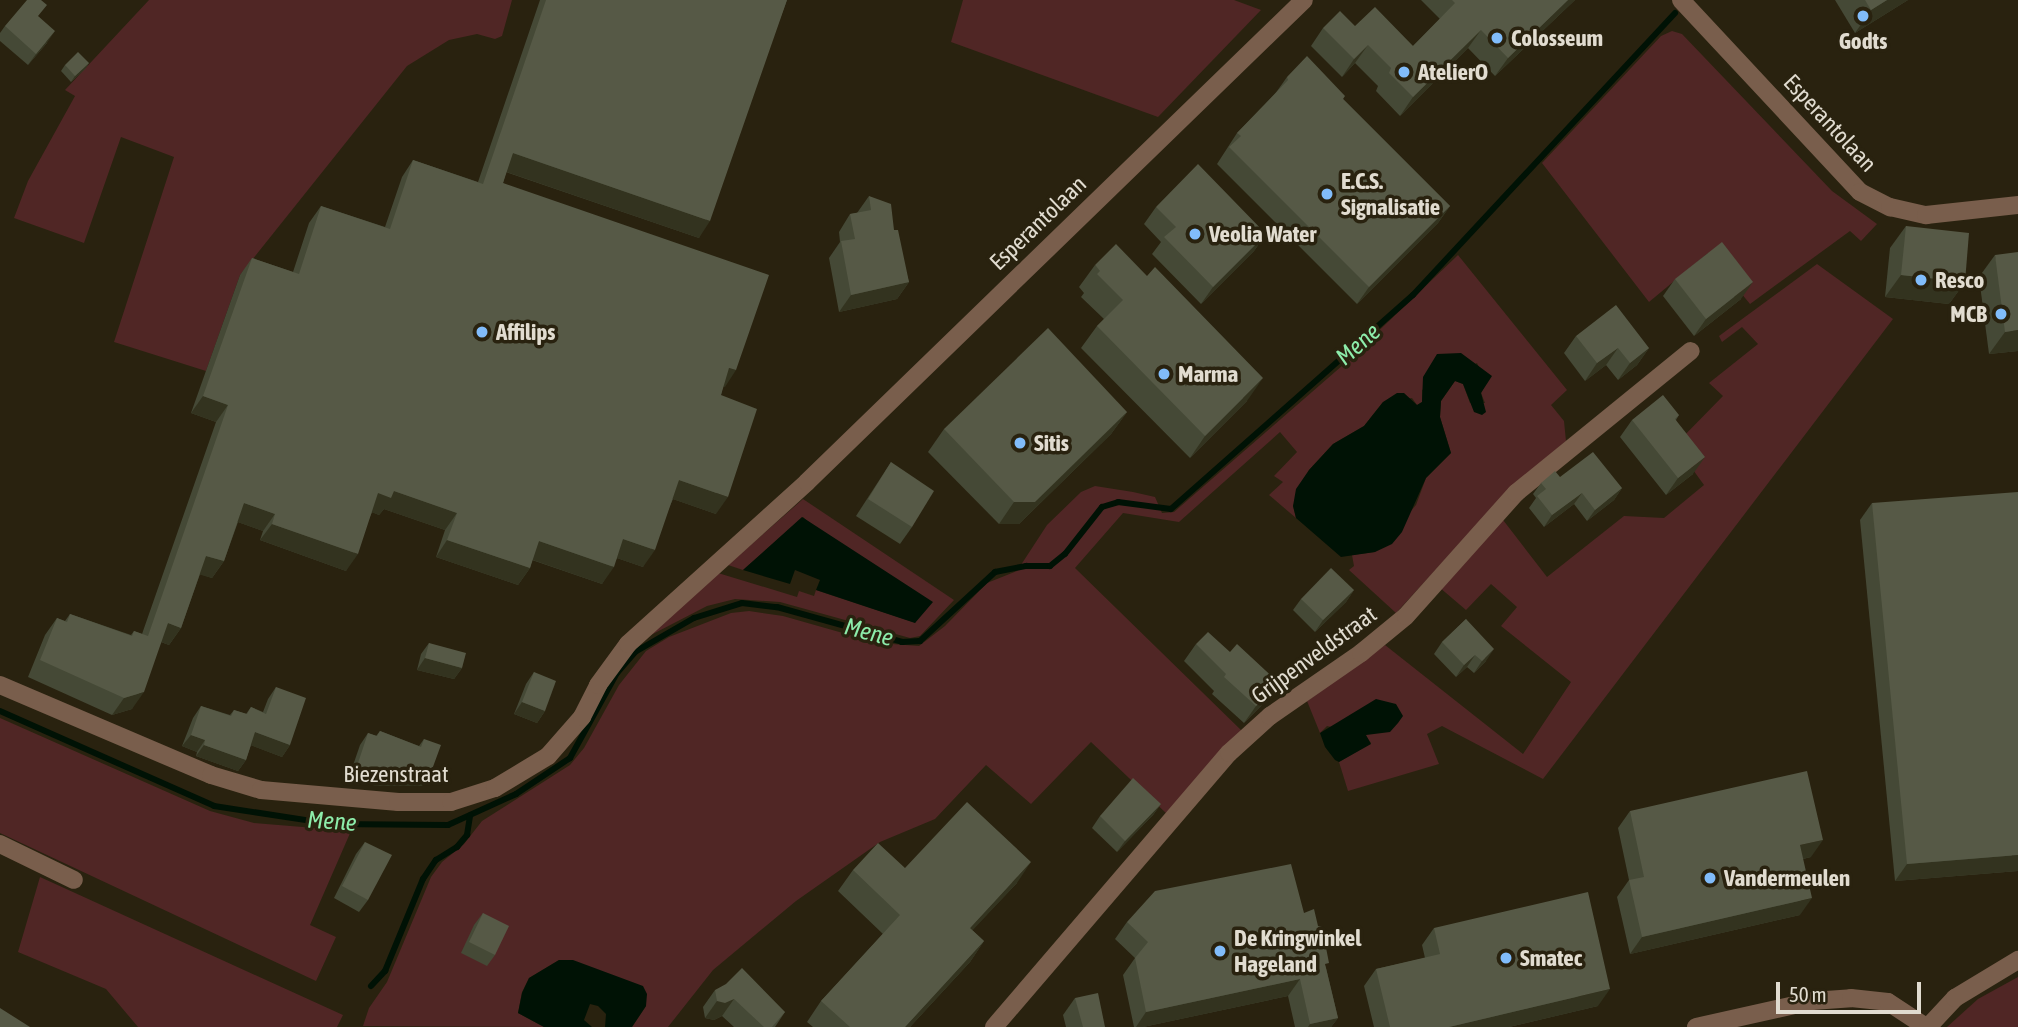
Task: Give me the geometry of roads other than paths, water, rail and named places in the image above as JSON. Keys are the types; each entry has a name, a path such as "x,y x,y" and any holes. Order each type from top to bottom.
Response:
{"street":[{"name":"Esperantolaan","path":"807,482 1304,0"},
{"name":"Esperantolaan","path":"1681,0 1860,192 1890,207 1926,215 2018,205"},
{"name":"Grijpenveldstraat","path":"994,1027 1228,753 1270,716 1361,653 1406,616 1516,493 1691,351"},
{"name":"Biezenstraat","path":"0,685 211,775 261,790 322,798 451,802 495,788 548,756 582,717 598,685 628,644 807,482"},
{"path":"0,844 74,880"},
{"path":"1696,1027 1812,1002 1851,998 1888,1002 1927,1027 1955,998 2018,960"}],"waterway":[{"name":"Mene","path":"0,711 214,806 331,824 448,825 516,794 570,758 617,673 635,652 694,618 742,603 777,607 902,642 920,641 995,572 1026,566 1050,566 1065,554 1102,507 1118,502 1171,509 1413,295 1675,13"},
{"path":"371,986 385,971 423,879 436,860 457,847 467,835 470,815"}],"place":[{"name":"Godts","path":"1863,16"},
{"name":"Colosseum","path":"1497,38"},
{"name":"AtelierO","path":"1404,72"},
{"name":"E.C.S. Signalisatie","path":"1327,194"},
{"name":"Veolia Water","path":"1195,234"},
{"name":"Resco","path":"1921,280"},
{"name":"MCB","path":"2001,314"},
{"name":"Affilips","path":"482,332"},
{"name":"Marma","path":"1164,374"},
{"name":"Sitis","path":"1020,443"},
{"name":"Vandermeulen","path":"1710,878"},
{"name":"De Kringwinkel Hageland","path":"1220,951"},
{"name":"Smatec","path":"1506,958"}]}
